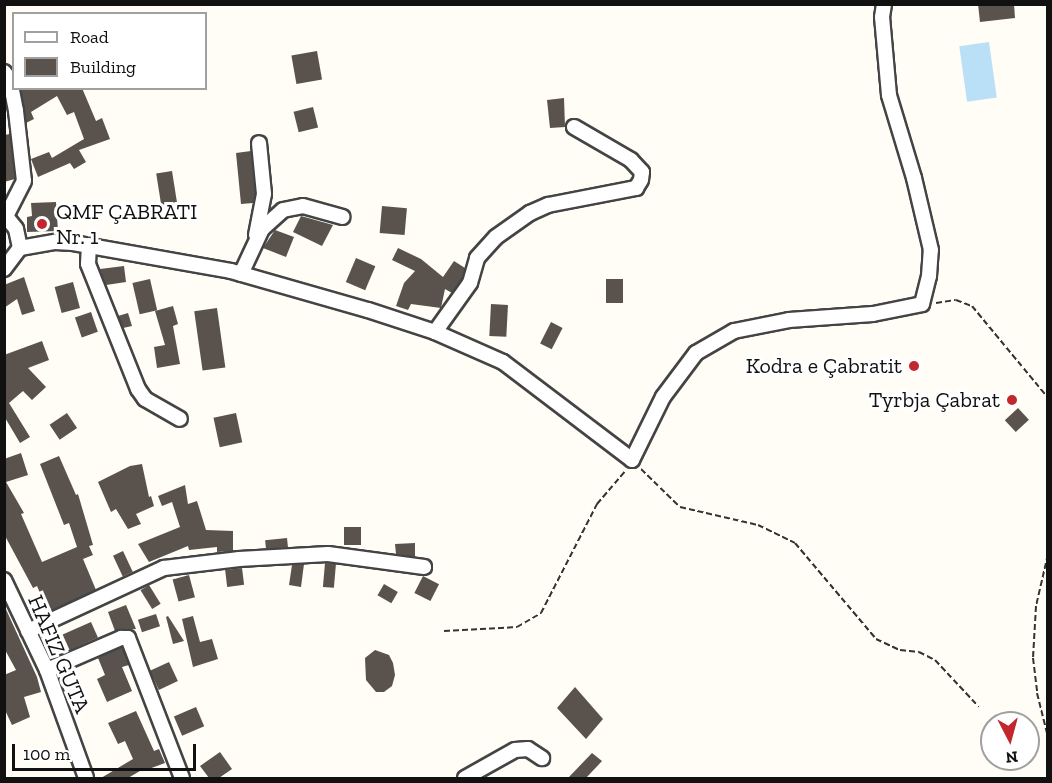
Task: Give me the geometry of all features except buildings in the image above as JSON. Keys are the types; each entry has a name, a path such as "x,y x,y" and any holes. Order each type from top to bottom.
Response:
{"street":[{"path":"4,269 20,248 55,242 89,245 241,274 435,332 503,362 632,460 663,397 696,353 734,331 789,320 873,314 922,304 929,276 931,250 914,178 889,95 882,17 884,4"},
{"path":"4,72 10,80 16,111 24,182 6,214 16,229 20,248"},
{"path":"435,332 470,284 477,258 496,237 530,213 548,205 636,188 641,180 642,172 631,160 574,127"},
{"path":"253,252 264,194 259,143"},
{"path":"241,274 262,229 283,210 303,206 343,217"},
{"path":"89,245 88,264 138,389 145,399 180,418"},
{"path":"28,631 164,568 239,559 328,554 424,567"},
{"name":"HAFIZ GUTA","path":"4,580 47,670 86,778"},
{"path":"47,670 121,638 128,638 182,778"},
{"path":"465,778 515,750 528,749 542,758"}],"path":[{"path":"922,304 956,300 972,306 1047,398"},
{"path":"444,631 516,627 541,613 597,504 622,477 632,460 680,507 758,525 795,543 876,639 900,650 919,652 935,660 979,706"},
{"path":"1047,554 1036,606 1034,658 1037,693 1047,737"}],"water":[{"path":"989,42 997,97 967,102 959,46"}],"place":[{"name":"QMF ÇABRATI Nr. 1","path":"42,224"},
{"name":"Kodra e Çabratit","path":"914,366"},
{"name":"Tyrbja Çabrat","path":"1012,400"}]}
